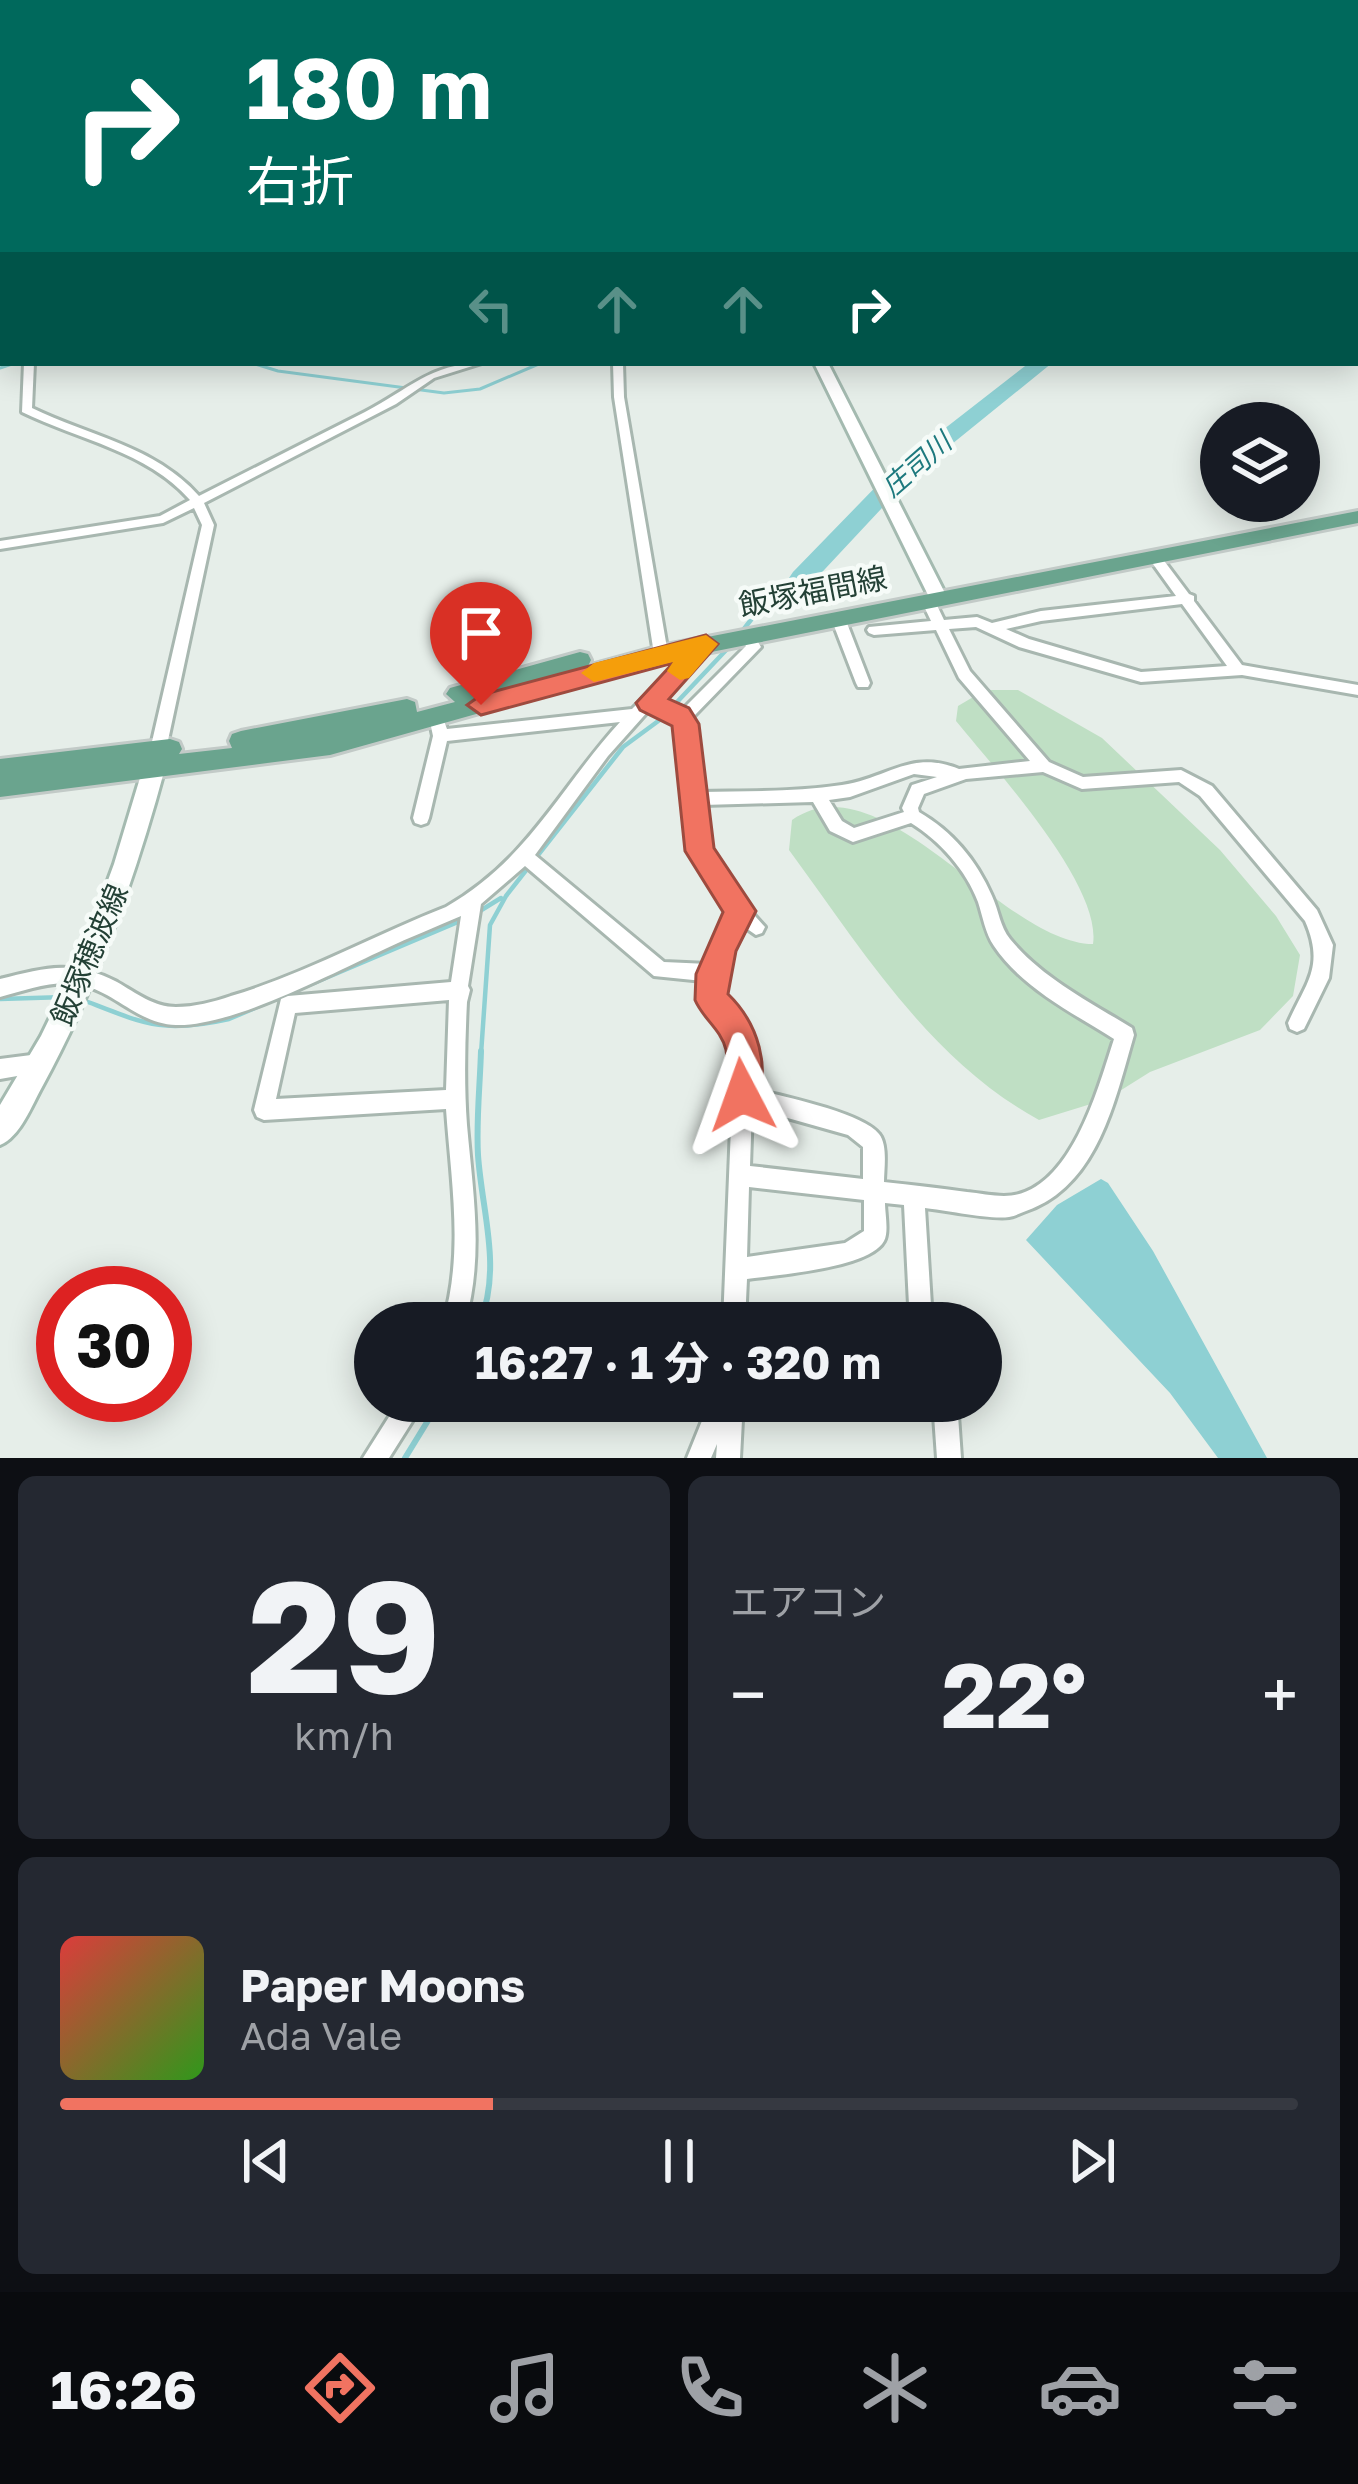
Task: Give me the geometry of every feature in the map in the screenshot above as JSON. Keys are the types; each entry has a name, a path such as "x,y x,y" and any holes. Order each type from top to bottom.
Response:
{"main road":[{"name":"飯塚福間線","path":"0,787 364,718 660,647 1356,517"},
{"name":"飯塚福間線","path":"0,769 330,745 438,726 660,647 706,644 933,594 1356,517"}],"street":[{"path":"29,366 26,410 139,457 201,499 208,525 156,760"},
{"path":"0,545 48,534 146,524 392,402 430,376 466,366"},
{"path":"618,366 619,398 660,647"},
{"path":"822,366 933,594 938,624 964,674 1044,766 1082,783 1181,776 1207,791 1311,916 1324,945 1320,978 1297,1023"},
{"path":"1154,557 1239,670"},
{"path":"991,628 1042,616 1189,599"},
{"path":"838,618 863,683"},
{"path":"874,630 977,622 1110,672 1141,677 1239,670 1358,691"},
{"path":"421,818 438,726 644,708 680,715 689,712 730,667 750,653 754,647 747,636"},
{"path":"0,988 36,979 164,1016 185,1016 262,992 473,902 525,856 605,749 706,644"},
{"path":"680,715 686,724 700,851 757,927"},
{"name":"飯塚穂波線","path":"0,1131 80,991 119,892 156,760"},
{"path":"692,799 850,791 914,768 966,773 1044,766"},
{"path":"739,1175 1008,1207 1023,1204 1075,1165 1093,1135 1124,1035 1025,968 989,926 984,895 944,837 913,816 910,808 918,790 966,773"},
{"path":"817,795 836,826 853,836 913,816"},
{"path":"525,856 659,970 712,974"},
{"path":"459,1302 465,1278 455,1099 461,990 473,902"},
{"path":"734,1302 744,1054 734,1023 712,1000 712,974 741,911"},
{"path":"455,1099 264,1110 288,1005 461,990"},
{"path":"0,1069 42,1064"},
{"path":"735,1270 848,1252 875,1237 872,1142 853,1127 742,1095"},
{"path":"914,1198 920,1302"},
{"path":"375,1458 399,1422"},
{"path":"698,1458 716,1422"},
{"path":"727,1422 728,1458"},
{"path":"946,1422 949,1458"}],"green space":[{"path":"985,690 1018,690 1102,738 1220,850 1276,916 1300,955 1293,996 1260,1030 1150,1072 1107,1099 1039,1120 964,1066 900,1000 789,850 792,820 827,807 864,813 902,831 1020,915 1058,936 1093,944 1091,919 1064,860 956,721 958,706"}],"water":[{"path":"1101,1179 1153,1251 1267,1458 1218,1458 1170,1393 1026,1240 1057,1205"}],"waterway":[{"path":"0,368 6,366"},
{"path":"262,366 444,393 480,389 534,366"},
{"name":"庄司川","path":"802,578 902,473 1038,366"},
{"path":"740,634 764,603 802,578"},
{"path":"481,1054 490,925 506,896 623,747 661,719 729,647"},
{"path":"475,914 501,898"},
{"path":"83,1000 154,1024 187,1026 229,1019 465,919"},
{"path":"0,999 66,997"},
{"path":"481,1051 478,1155 489,1239 486,1302"},
{"path":"405,1458 427,1422"}],"slow traffic":[{"path":"594,673 706,644 680,671"}],"route":[{"path":"481,705 706,644 650,703 680,715 686,724 700,851 741,911 712,974 712,1000 734,1023 744,1054 742,1095"}]}
